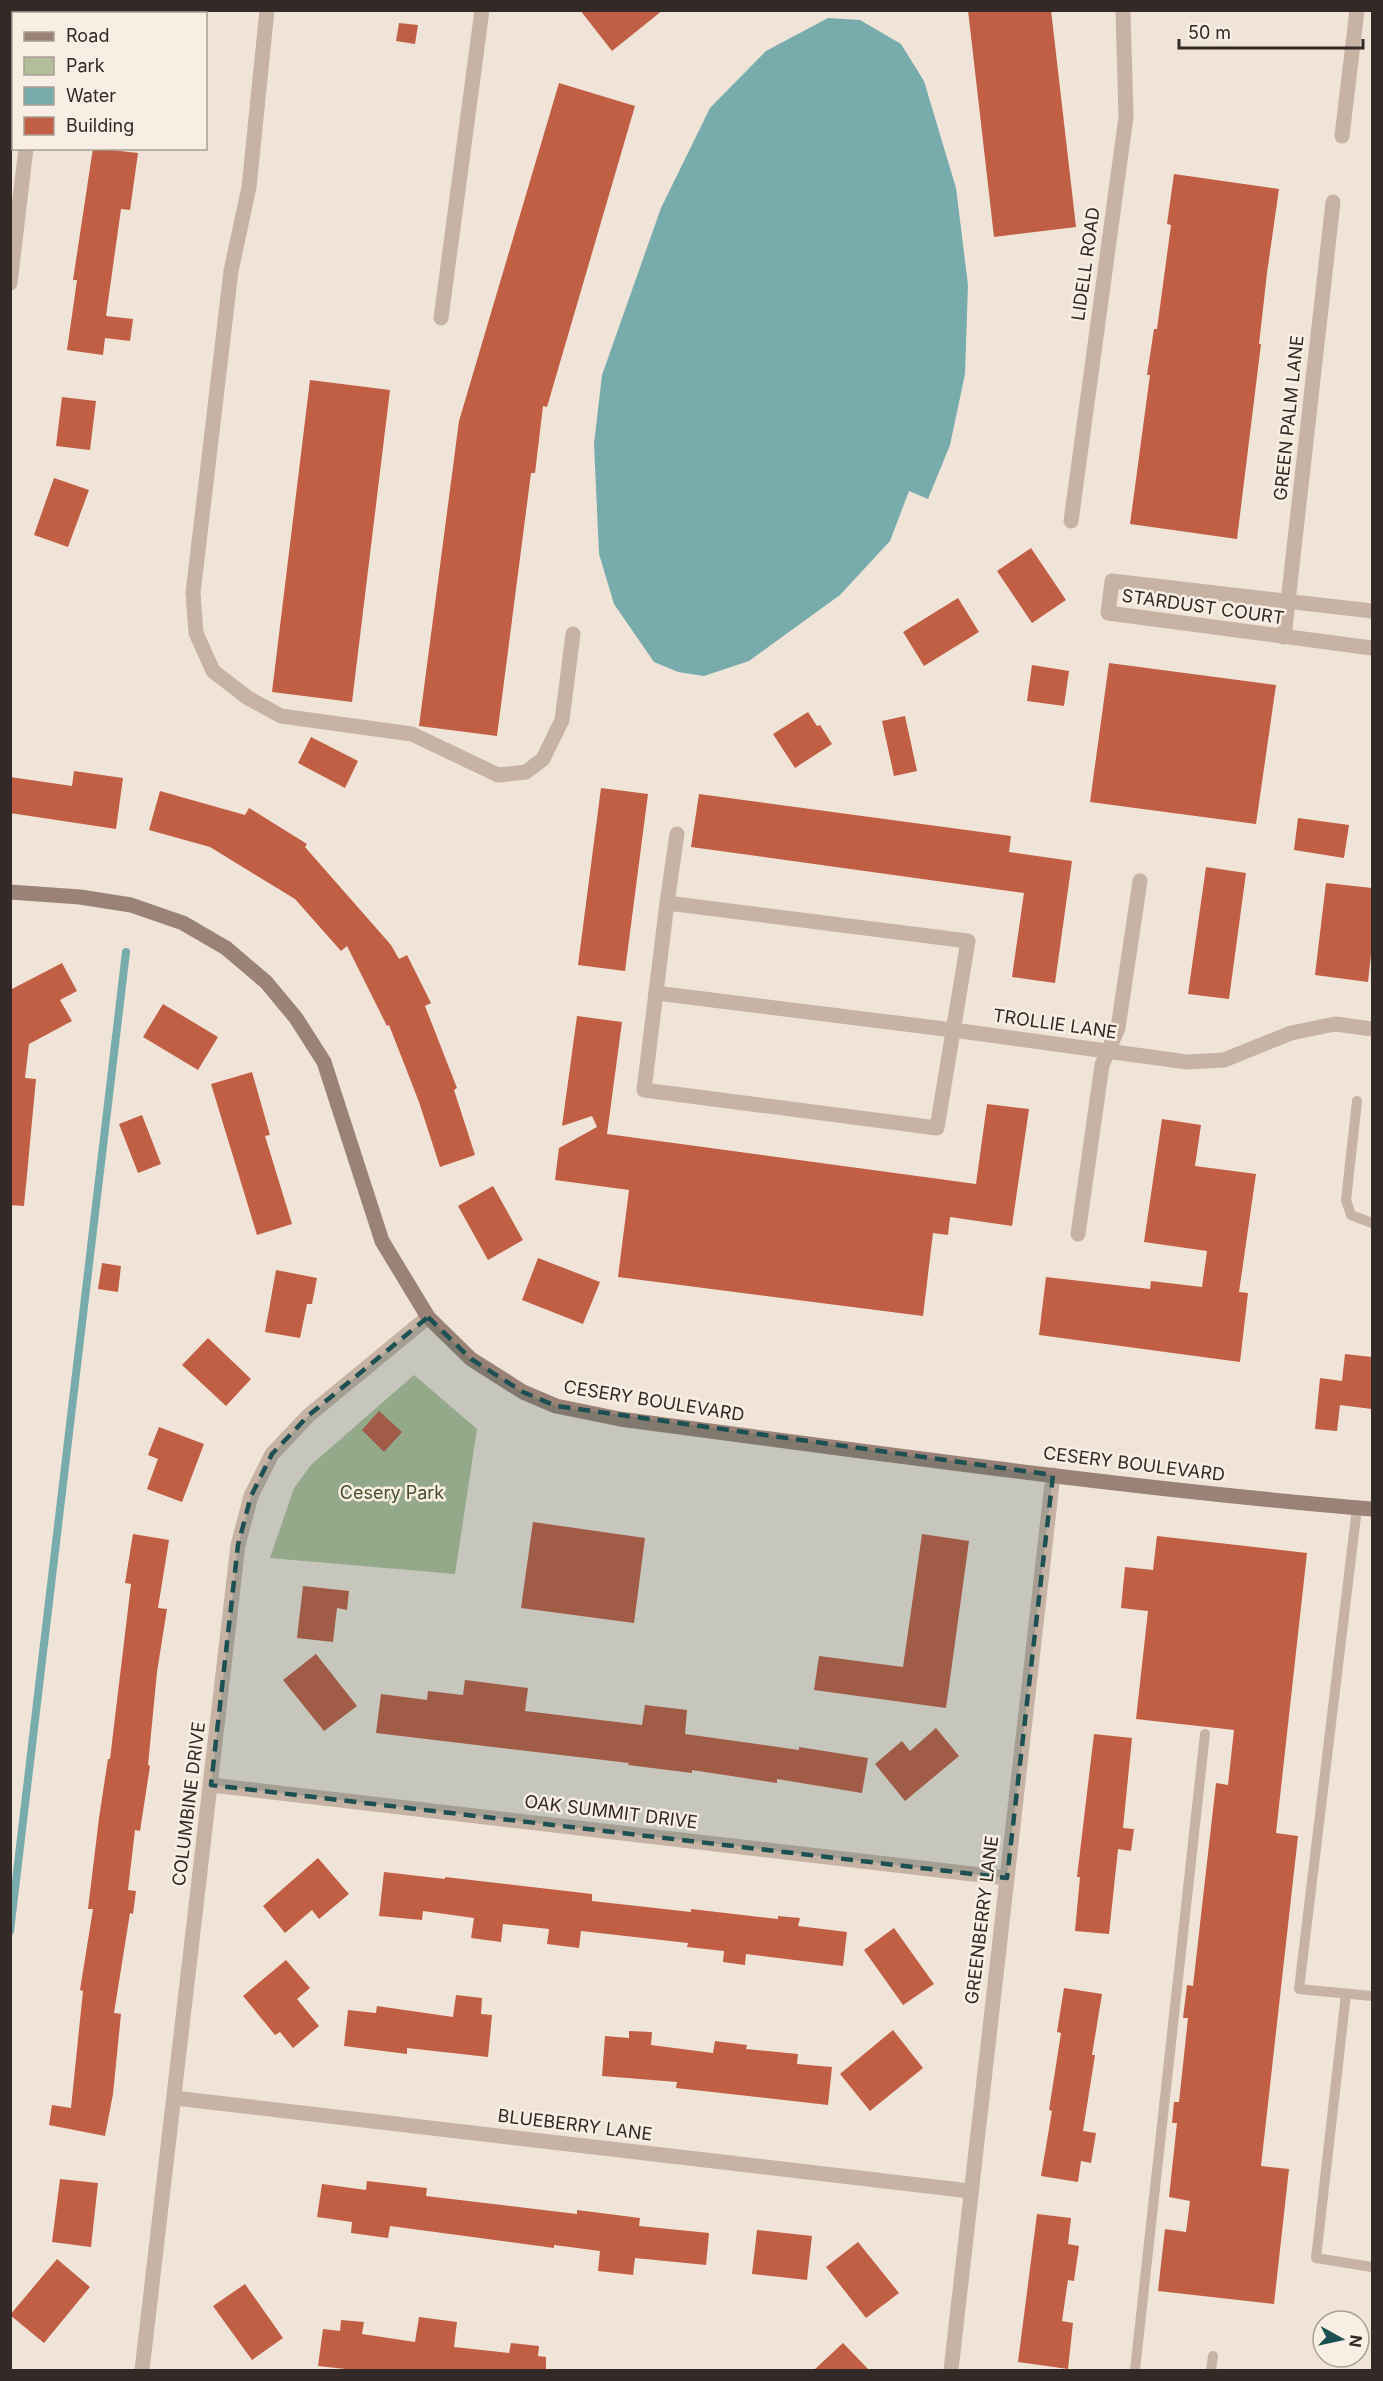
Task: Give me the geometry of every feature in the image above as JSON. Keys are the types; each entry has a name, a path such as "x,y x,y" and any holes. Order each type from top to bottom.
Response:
{"main road":[{"name":"CESERY BOULEVARD","path":"10,891 80,897 131,905 183,923 226,948 266,982 296,1018 324,1062 382,1241 428,1317 471,1359 523,1392 556,1406 620,1419 1053,1475 1287,1502 1372,1509"}],"street":[{"path":"267,10 249,187 231,271 193,593 196,633 213,671 248,698 280,716 412,734 498,775 526,772 543,759 562,720 573,634"},
{"path":"441,318 482,10"},
{"name":"LIDELL ROAD","path":"1071,521 1126,117 1123,10"},
{"path":"1342,135 1357,10"},
{"path":"10,282 17,166 25,150"},
{"name":"GREEN PALM LANE","path":"1284,637 1333,202"},
{"name":"STARDUST COURT","path":"1372,611 1112,581 1108,613 1372,648"},
{"path":"668,903 968,941 937,1128 644,1090 656,993 677,834"},
{"path":"1078,1234 1102,1065 1118,1028 1140,881"},
{"name":"TROLLIE LANE","path":"656,993 1187,1062 1224,1060 1292,1034 1335,1024 1372,1029"},
{"name":"COLUMBINE DRIVE","path":"142,2370 238,1545 251,1496 272,1454 309,1415 428,1317"},
{"name":"GREENBERRY LANE","path":"951,2370 1053,1475"},
{"name":"OAK SUMMIT DRIVE","path":"211,1785 1007,1878"},
{"name":"BLUEBERRY LANE","path":"175,2098 970,2191"}],"lane":[{"path":"1357,1101 1346,1200 1351,1215 1372,1222"},
{"path":"1357,1508 1299,1989 1372,1996"},
{"path":"1135,2370 1205,1734"},
{"path":"1346,1994 1316,2258 1372,2267"},
{"path":"1211,2370 1213,2356"}],"highlighted area":[{"path":"428,1317 471,1359 523,1392 556,1406 1053,1475 1007,1878 211,1785 238,1545 251,1496 272,1454 309,1415"}],"green space":[{"name":"Cesery Park","path":"414,1375 477,1429 455,1574 270,1558 294,1488 311,1465"}],"water":[{"path":"828,18 860,20 901,44 924,81 956,188 968,285 965,374 950,445 928,499 909,491 890,541 840,595 749,661 704,676 678,672 654,662 614,604 599,554 594,444 602,375 661,208 710,108 766,51"}],"building":[{"path":"580,10 663,10 612,51"},
{"path":"968,10 1051,10 1076,227 994,237"},
{"path":"399,23 418,25 415,44 396,41"},
{"path":"559,83 635,106 547,407 543,406 535,473 531,473 497,736 419,726 459,421"},
{"path":"93,150 138,153 130,210 121,209 106,316 133,319 130,341 105,338 103,355 67,350 77,280 73,280"},
{"path":"1174,174 1279,189 1267,273 1259,344 1261,344 1237,539 1130,524 1150,375 1147,375 1154,329 1157,329 1171,225 1167,224"},
{"path":"310,380 390,390 352,702 272,692"},
{"path":"62,397 96,401 90,450 56,446"},
{"path":"54,478 89,490 68,547 34,535"},
{"path":"1031,548 1066,600 1032,623 997,571"},
{"path":"958,598 979,632 924,666 903,632"},
{"path":"1109,663 1276,685 1256,824 1090,802"},
{"path":"1032,665 1069,671 1064,706 1027,701"},
{"path":"808,712 832,744 795,768 773,734"},
{"path":"905,716 917,771 894,776 882,721"},
{"path":"311,737 358,761 345,788 298,763"},
{"path":"74,771 123,778 116,829 10,813 10,777 72,786"},
{"path":"601,788 648,794 625,971 578,965"},
{"path":"160,791 245,815 249,808 307,844 305,847 391,945 399,959 407,955 431,1003 425,1006 457,1088 454,1090 475,1155 440,1167 419,1102 389,1025 387,1026 347,946 341,951 295,899 210,847 149,830"},
{"path":"699,794 1011,836 1009,852 1072,861 1055,983 1012,977 1024,893 691,847"},
{"path":"1298,818 1349,825 1344,858 1294,850"},
{"path":"1206,867 1246,873 1229,999 1188,994"},
{"path":"1326,883 1372,888 1372,945 1368,982 1315,975"},
{"path":"62,963 77,991 60,1000 72,1021 29,1044 25,1078 36,1079 24,1206 10,1205 10,990"},
{"path":"163,1004 218,1037 198,1070 143,1037"},
{"path":"577,1016 622,1022 607,1134 976,1184 987,1104 1029,1109 1012,1226 950,1217 948,1235 933,1233 923,1316 618,1277 629,1190 555,1180 559,1148 597,1127 592,1116 562,1126"},
{"path":"252,1072 270,1135 265,1136 292,1224 257,1235 211,1084"},
{"path":"142,1115 161,1164 138,1173 119,1124"},
{"path":"1162,1119 1201,1125 1195,1166 1256,1174 1239,1292 1248,1293 1240,1362 1039,1335 1046,1277 1150,1289 1151,1281 1202,1287 1207,1251 1144,1242"},
{"path":"493,1186 523,1240 488,1260 458,1206"},
{"path":"538,1258 600,1282 583,1324 522,1300"},
{"path":"102,1263 121,1266 118,1292 98,1289"},
{"path":"276,1270 317,1278 312,1304 307,1304 300,1338 265,1332"},
{"path":"208,1338 251,1379 226,1406 182,1365"},
{"path":"1345,1354 1372,1357 1372,1409 1340,1405 1337,1431 1315,1429 1320,1378 1342,1381"},
{"path":"379,1411 402,1432 384,1452 362,1430"},
{"path":"159,1427 204,1444 182,1502 147,1489 158,1459 148,1455"},
{"path":"533,1522 645,1538 634,1623 521,1608"},
{"path":"133,1534 169,1540 158,1608 167,1609 157,1672 148,1765 150,1766 140,1831 135,1830 128,1890 136,1891 133,1914 130,1913 114,2013 121,2014 113,2094 105,2136 49,2125 52,2105 71,2108 83,1991 80,1990 93,1909 88,1909 99,1818 108,1759 110,1759 131,1584 125,1583"},
{"path":"922,1534 969,1541 946,1708 814,1690 819,1656 903,1667"},
{"path":"1157,1536 1307,1553 1276,1833 1298,1836 1261,2166 1289,2169 1274,2304 1158,2291 1165,2229 1186,2232 1190,2201 1169,2197 1177,2123 1172,2123 1174,2102 1179,2102 1188,2018 1183,2018 1187,1985 1193,1986 1216,1783 1228,1785 1234,1730 1136,1719 1148,1611 1121,1608 1125,1567 1153,1570"},
{"path":"303,1586 349,1591 347,1610 337,1608 333,1642 297,1638"},
{"path":"316,1654 357,1706 324,1731 283,1680"},
{"path":"465,1680 528,1688 525,1711 642,1725 645,1705 687,1710 685,1734 799,1750 799,1747 868,1758 862,1793 777,1779 777,1783 692,1770 692,1773 628,1765 629,1763 376,1733 381,1694 427,1700 428,1691 463,1695"},
{"path":"936,1728 959,1756 905,1801 875,1764 902,1741 910,1751"},
{"path":"1094,1734 1132,1738 1123,1828 1134,1829 1131,1851 1118,1849 1109,1934 1075,1931 1080,1877 1077,1877"},
{"path":"318,1858 349,1894 319,1919 312,1910 285,1933 263,1906"},
{"path":"384,1872 592,1894 592,1901 691,1912 691,1909 778,1919 778,1916 800,1918 798,1926 847,1932 843,1966 746,1954 745,1965 723,1962 724,1951 687,1947 688,1943 581,1931 579,1948 547,1944 549,1929 503,1924 501,1942 471,1938 474,1918 423,1911 422,1920 379,1916"},
{"path":"894,1928 934,1984 903,2005 864,1950"},
{"path":"286,1960 310,1988 297,1999 319,2026 293,2048 280,2032 275,2035 243,1996"},
{"path":"1064,1988 1102,1994 1083,2131 1096,2133 1091,2163 1081,2161 1078,2182 1041,2176 1052,2111 1049,2110 1061,2033 1057,2032"},
{"path":"456,1995 482,1998 481,2014 492,2015 488,2057 407,2048 407,2054 344,2046 348,2010 376,2013 377,2006 453,2017"},
{"path":"893,2030 923,2068 870,2111 840,2074"},
{"path":"629,2031 652,2032 651,2045 713,2053 715,2041 747,2045 746,2049 798,2054 797,2064 832,2067 828,2105 676,2088 677,2082 602,2076 605,2036 629,2038"},
{"path":"60,2179 98,2183 91,2247 52,2242"},
{"path":"367,2181 427,2188 426,2196 577,2214 577,2210 640,2218 639,2226 709,2233 706,2265 635,2258 633,2275 598,2271 600,2251 554,2245 554,2248 390,2226 388,2238 351,2233 352,2222 317,2217 322,2184 366,2190"},
{"path":"1037,2214 1071,2218 1068,2244 1079,2246 1074,2281 1068,2280 1062,2321 1073,2323 1068,2369 1018,2362"},
{"path":"757,2230 812,2236 807,2280 752,2274"},
{"path":"858,2242 899,2293 866,2318 826,2267"},
{"path":"57,2259 90,2287 44,2343 10,2315"},
{"path":"245,2284 283,2338 252,2360 213,2306"},
{"path":"419,2317 457,2322 454,2347 509,2353 511,2343 539,2346 538,2356 546,2357 546,2370 355,2370 318,2366 323,2329 340,2331 341,2320 364,2322 362,2334 415,2342"},
{"path":"843,2343 869,2370 814,2370"}],"waterway":[{"path":"10,1931 126,952"}]}
